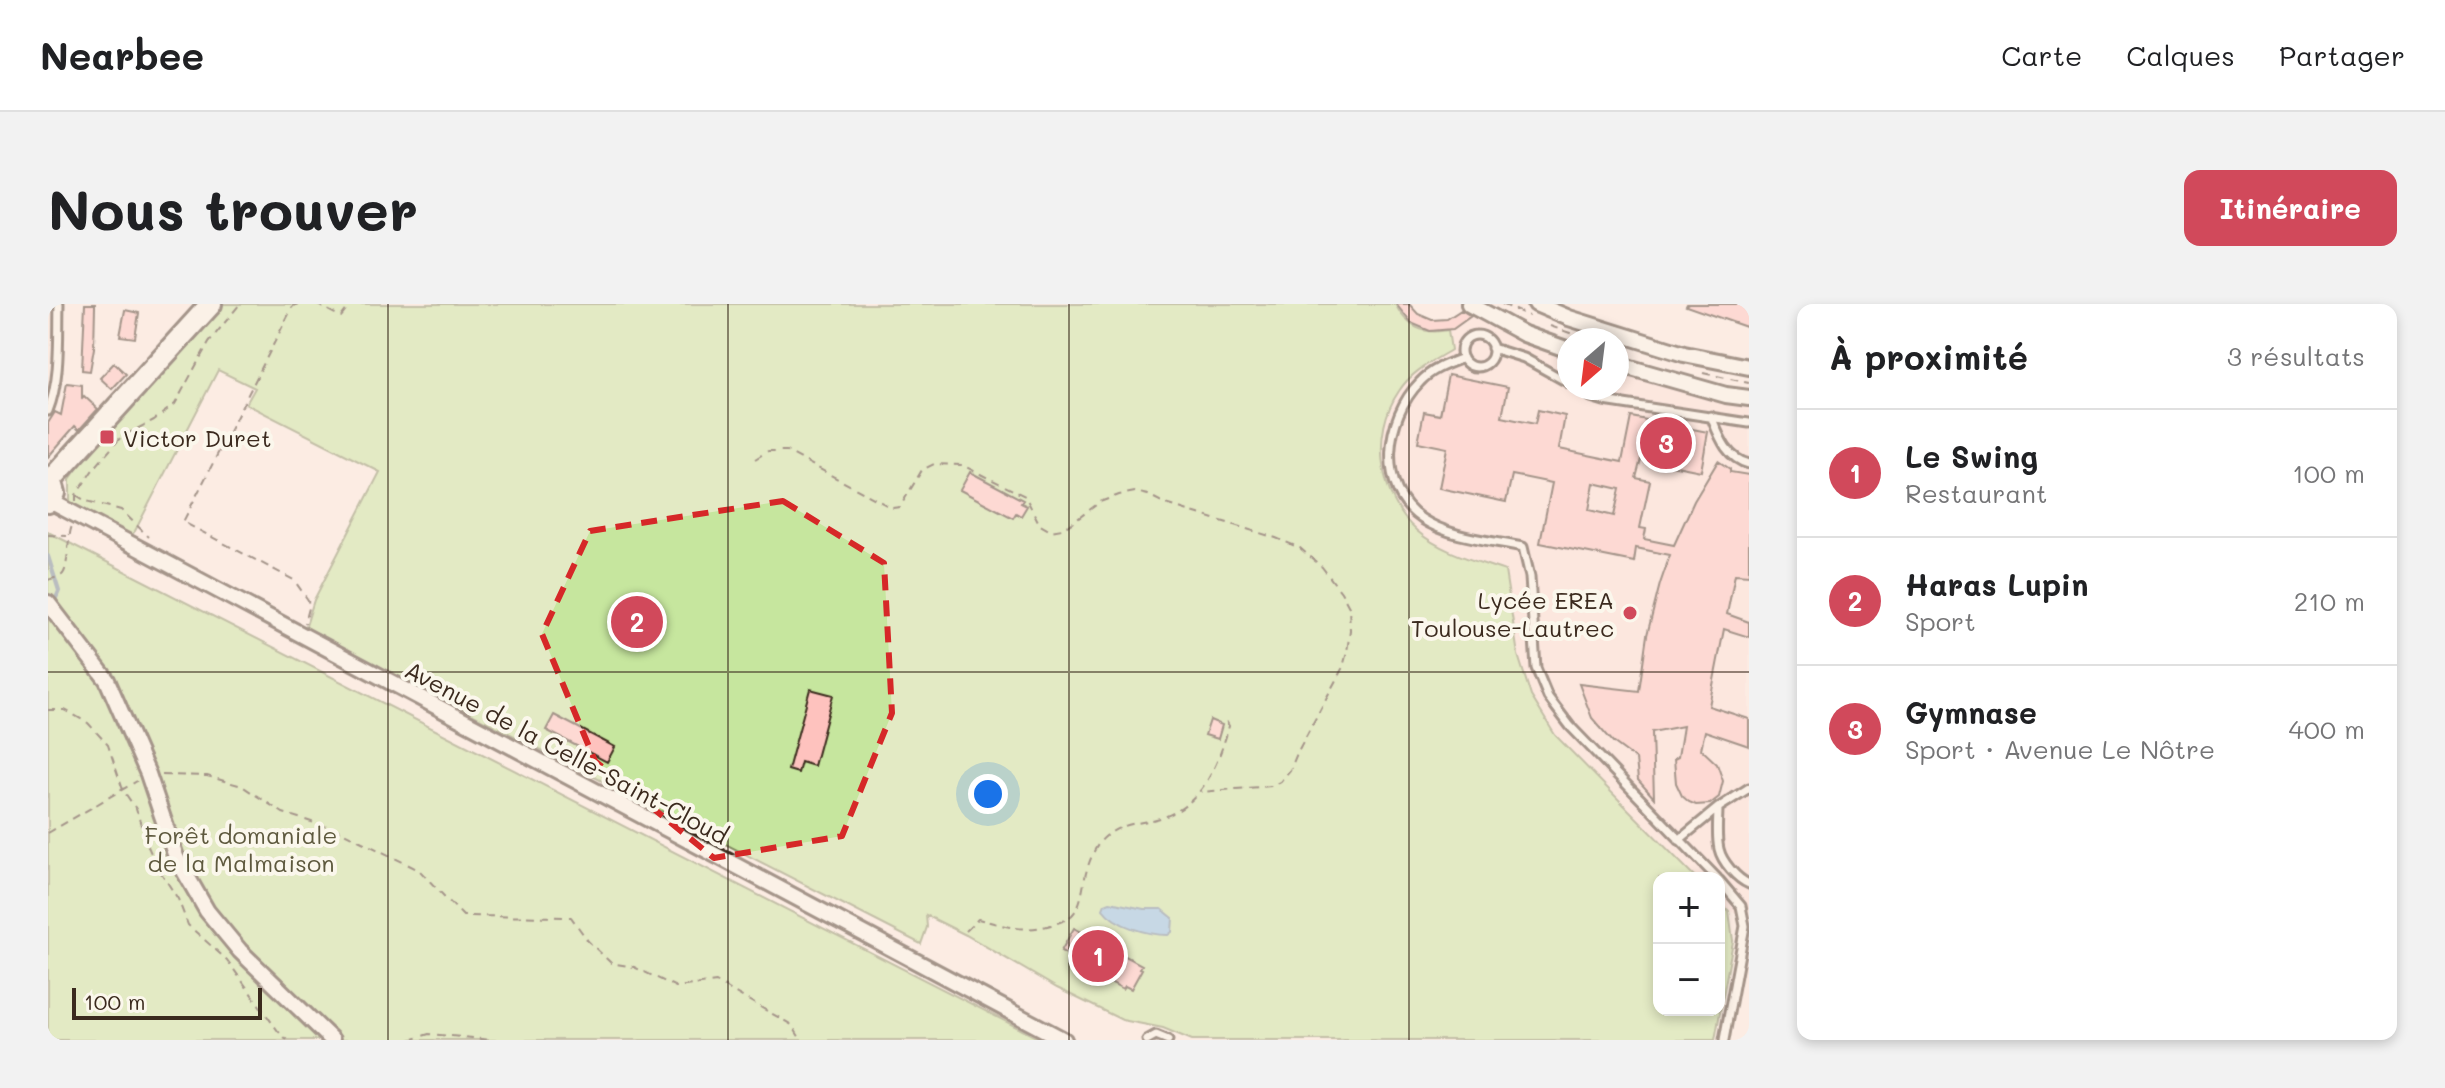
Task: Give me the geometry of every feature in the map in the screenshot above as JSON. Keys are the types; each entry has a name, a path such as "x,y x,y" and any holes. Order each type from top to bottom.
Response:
{"street":[{"path":"49,492 211,304"},
{"path":"1536,304 1569,318 1684,354 1749,367"},
{"path":"1477,306 1524,334 1557,346"},
{"path":"1629,367 1726,395 1749,398"},
{"name":"Avenue de la Celle-Saint-Cloud","path":"49,492 77,516 1064,1040"},
{"path":"48,603 107,680 148,774 176,857 207,911 240,951 332,1040"}],"lane":[{"path":"48,411 57,362 59,304"},
{"path":"1471,336 1482,336 1492,348 1491,358 1484,365 1470,365 1463,358 1463,343 1471,336"},
{"path":"1492,348 1524,358 1557,376"},
{"path":"1463,358 1437,368 1420,382 1399,412 1391,449 1394,481 1401,500 1421,518 1449,532 1523,547 1530,577 1536,668 1548,697 1570,726 1711,872"},
{"path":"1601,400 1749,423"},
{"path":"1711,416 1730,454 1740,462 1749,464"},
{"path":"1679,840 1718,808 1749,788"},
{"path":"1718,808 1719,851 1728,867 1749,884"},
{"path":"1723,872 1728,867"},
{"path":"1724,1040 1745,926 1741,906 1725,887"},
{"path":"1147,1040 1156,1035 1168,1040"}],"path":[{"path":"48,580 62,575 66,570 68,536 77,516 76,495 121,437 154,420 175,404 209,342 240,304"},
{"path":"298,304 293,306 183,522 294,580 308,600 306,620 299,634"},
{"path":"316,304 341,317 351,304"},
{"path":"755,459 768,451 786,451 892,508 900,507 922,470 934,464 962,465 1025,496 1040,525 1051,531 1062,529 1100,502 1135,492 1300,548 1322,567 1349,607 1350,630 1343,667 1290,770 1280,782 1241,790 1201,792"},
{"path":"76,495 86,501 121,510 149,537"},
{"path":"48,535 68,536"},
{"path":"966,931 978,919 1016,930 1036,929 1072,915 1088,865 1102,839 1116,828 1161,818 1201,792 1220,758 1229,726 1225,719"},
{"path":"48,833 148,774 207,776 242,786 283,813 340,831 419,870 463,916 571,917 588,941 611,963 634,967 676,987 716,982 792,1025 801,1040"},
{"path":"410,1040 429,1034 493,1040"}],"highlighted area":[{"path":"783,501 884,563 892,713 842,836 714,858 595,761 542,634 590,531"}],"shaded area":[{"name":"Lycée EREA Toulouse-Lautrec","path":"1471,316 1557,355 1557,400 1629,400 1629,377 1711,400 1749,405 1749,917 1725,907 1725,872 1690,872 1555,735 1531,696 1518,655 1505,572 1435,544 1417,531 1394,502 1386,482 1381,447 1385,423 1398,392 1419,369 1451,350 1448,330 1461,325"}],"green space":[{"path":"221,304 1395,304 1410,324 1417,328 1448,330 1451,350 1409,378 1390,408 1382,445 1387,483 1394,501 1417,531 1437,545 1505,571 1518,655 1531,696 1555,735 1690,872 1653,872 1653,1016 1719,1016 1715,1040 1192,1040 1163,1028 1122,1020 1057,988 926,915 927,927 921,944 305,629 314,600 380,472 246,404 255,388 218,370 135,531 128,539 70,507 70,479 95,444"},
{"name":"Forêt domaniale de la Malmaison","path":"48,532 1042,1040 48,1040"},
{"path":"1725,907 1729,911 1733,941 1725,985"}],"water":[{"path":"1110,902 1144,909 1162,909 1173,918 1172,932 1168,935 1151,933 1124,925 1103,909"}],"building":[{"path":"85,304 95,304 90,371 82,370"},
{"path":"1396,304 1409,304 1418,314 1432,320 1447,319 1461,310 1471,316 1453,329 1430,331 1411,323"},
{"path":"1745,304 1749,308 1749,328 1686,306"},
{"path":"125,310 139,313 135,338 120,336"},
{"path":"114,363 126,374 112,389 100,378"},
{"path":"1448,375 1508,387 1502,417 1535,424 1538,410 1565,416 1559,449 1622,462 1631,417 1708,432 1701,471 1641,459 1636,478 1650,481 1640,528 1646,529 1644,539 1674,545 1694,501 1718,461 1730,472 1749,475 1749,575 1735,574 1727,614 1749,622 1749,637 1724,629 1709,706 1749,719 1749,746 1705,731 1701,749 1717,764 1723,781 1719,797 1710,804 1689,802 1676,783 1674,759 1678,757 1683,726 1652,732 1654,798 1638,780 1636,759 1613,742 1592,718 1579,684 1639,691 1647,635 1670,555 1636,548 1634,562 1540,543 1552,483 1512,475 1506,502 1439,488 1447,448 1418,442 1424,412 1440,415","holes":["1594,483 1620,489 1614,516 1589,510"]},
{"path":"67,383 82,385 82,398 84,396 98,409 79,430 75,426 48,457 48,423 55,412 61,415"},
{"path":"970,472 1023,500 1021,503 1027,506 1021,516 1016,513 1013,518 960,490"},
{"path":"810,689 833,695 814,766 801,762 798,773 788,770"},
{"path":"554,715 615,747 607,762 546,730"},
{"path":"1210,720 1222,725 1218,739 1205,735"},
{"path":"1074,928 1142,965 1131,989 1125,986 1123,989 1108,981 1110,978 1061,951"}],"waterway":[{"path":"48,556 59,591 54,603"}],"place":[{"name":"Victor Duret","path":"107,437"},
{"name":"Gymnase","path":"1666,443"},
{"name":"Lycée EREA Toulouse-Lautrec","path":"1630,613"},
{"name":"Haras Lupin","path":"637,622"},
{"name":"Le Swing","path":"1098,956"}]}
